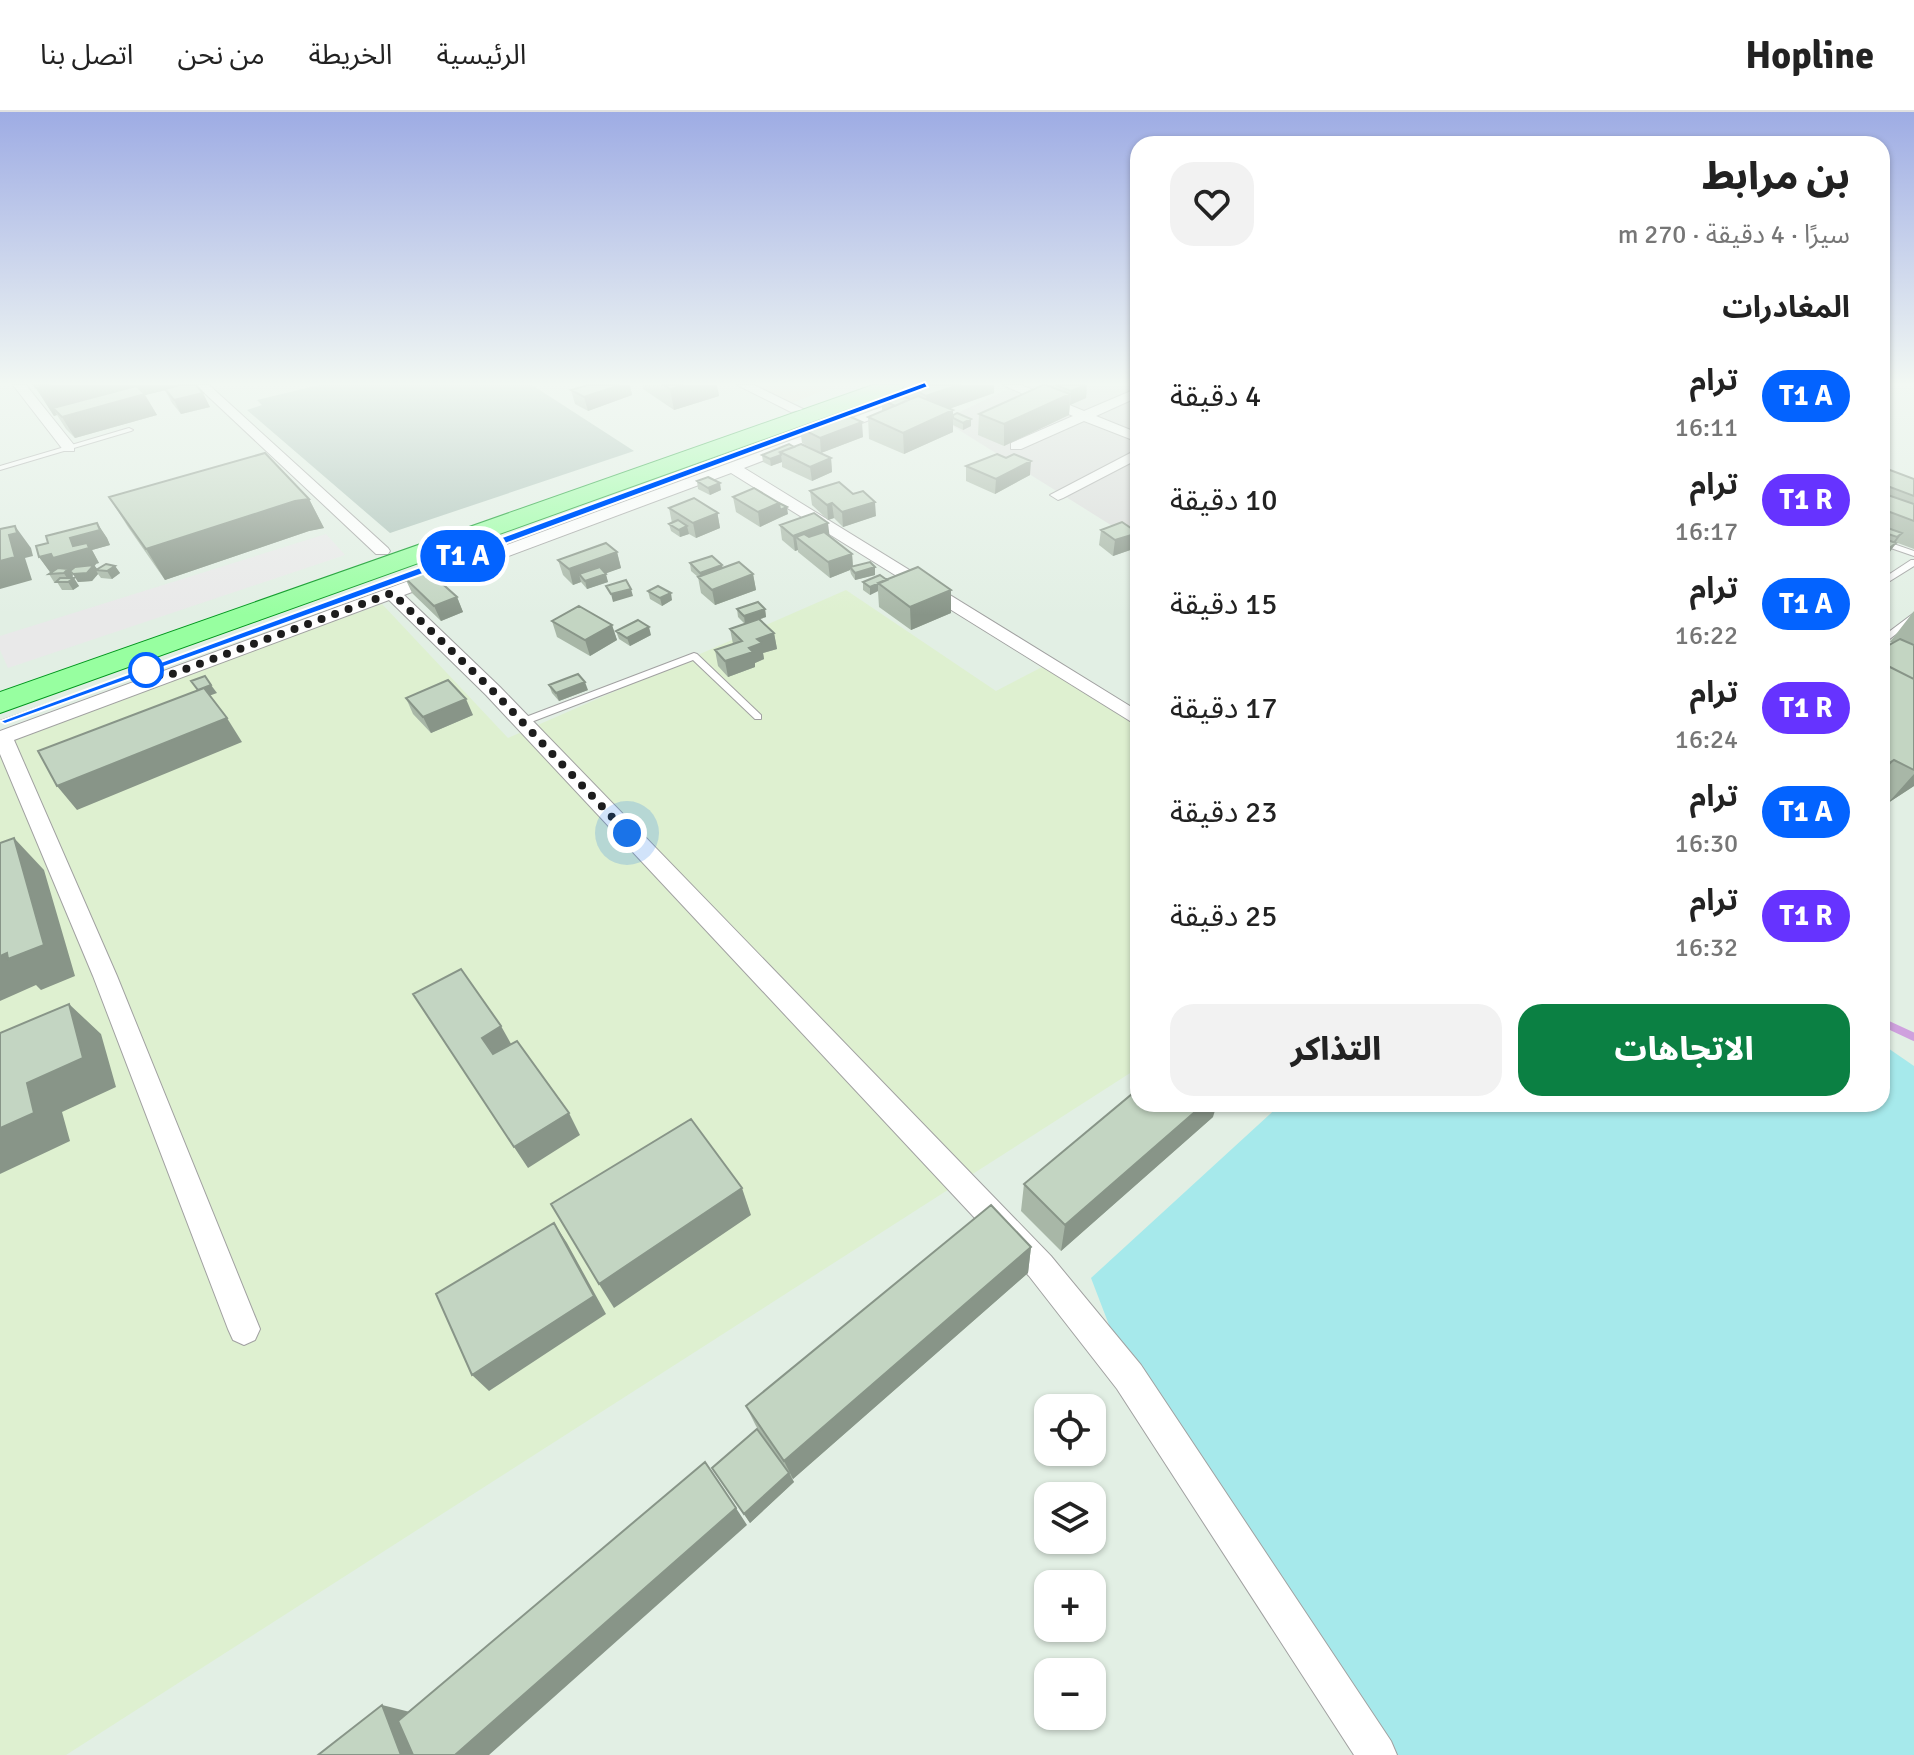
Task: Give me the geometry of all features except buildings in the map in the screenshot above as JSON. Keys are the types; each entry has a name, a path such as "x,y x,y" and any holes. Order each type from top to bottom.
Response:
{"main road":[{"path":"0,703 650,462"},
{"path":"0,685 387,557 461,539 678,462"}],"street":[{"path":"284,462 387,557 447,566"},
{"path":"244,1329 105,976 1,738 392,593 447,566 746,462"},
{"path":"1058,495 1121,462"},
{"path":"732,467 1130,715"},
{"path":"447,566 461,539"},
{"path":"392,593 522,722 1040,1266 1129,1377 1377,1755"}],"lane":[{"path":"0,468 22,462"},
{"path":"1890,545 1914,554"},
{"path":"1890,578 1914,562"},
{"path":"1890,637 1914,616"},
{"path":"522,722 694,656 758,717"}],"shaded area":[{"path":"307,462 602,462 390,533"},
{"path":"1010,462 1130,462 1130,537"},
{"path":"326,534 345,555 8,668 0,650 0,636"},
{"path":"846,590 996,691 1046,665 1130,718 1130,1073 66,1755 0,1755 0,742 382,604 508,738"},
{"path":"1890,1050 1914,1066 1914,1755 1395,1755 1129,1377 1091,1278 1272,1112 1890,1112"}],"waterway":[{"path":"1890,1026 1914,1037"}],"tram line":[{"path":"0,721 444,563 716,462"},
{"path":"0,721 718,462"}],"route":[{"path":"146,670 164,677 392,593 493,691 627,833"}]}
